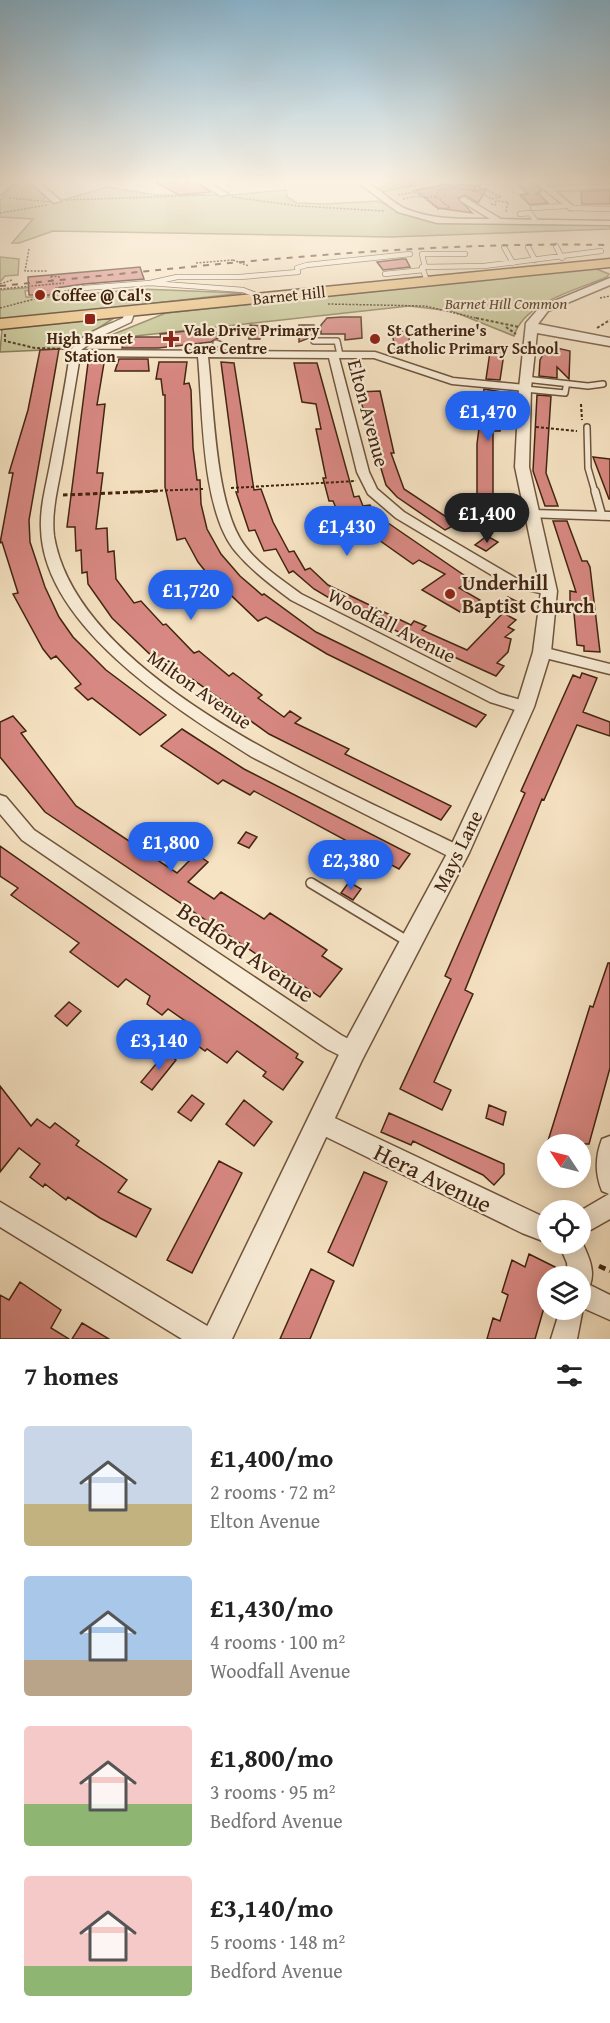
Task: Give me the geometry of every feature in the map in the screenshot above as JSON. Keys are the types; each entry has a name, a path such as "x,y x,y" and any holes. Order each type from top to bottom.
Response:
{"main road":[{"name":"Barnet Hill","path":"2,326 261,297 425,273 580,259 607,261"}],"street":[{"path":"610,281 544,309 535,318 531,328 610,342"},
{"path":"71,351 128,320 130,311"},
{"name":"Mays Lane","path":"216,1339 353,1052 458,853 525,707 542,652 549,591 522,467 522,426 531,328"},
{"path":"71,351 383,357 461,383 525,385"},
{"name":"Milton Avenue","path":"71,351 51,496 48,537 65,583 88,620 119,655 146,677 258,753 458,853"},
{"name":"Woodfall Avenue","path":"203,355 216,488 226,525 240,549 272,579 325,614 495,698 525,707"},
{"name":"Elton Avenue","path":"337,355 363,472 372,490 407,520 505,577 525,587 549,591"},
{"path":"531,514 606,516"},
{"path":"542,652 610,669"},
{"name":"Bedford Avenue","path":"0,802 28,835 334,1042 353,1052"},
{"name":"Hera Avenue","path":"320,1122 537,1227"},
{"path":"610,1147 607,1174 610,1183"},
{"path":"591,1218 610,1205"},
{"path":"0,1215 205,1339"},
{"path":"591,1298 610,1308"},
{"path":"564,1339 569,1320"}],"lane":[{"path":"556,246 562,258"},
{"path":"504,247 513,263"},
{"path":"528,247 536,260"},
{"path":"386,274 425,273 536,260 580,259 578,247"},
{"path":"84,288 183,278 231,275 240,277 298,272 297,268 307,265 410,254"},
{"path":"425,273 422,254 465,254"},
{"path":"150,283 243,290 261,297"},
{"path":"314,341 337,341 337,355"},
{"path":"216,343 231,349 230,354"},
{"path":"525,385 588,386 603,384"},
{"path":"525,385 566,393 566,387"},
{"path":"583,427 588,468 606,516"},
{"path":"311,883 410,943"}],"path":[{"path":"29,249 25,272 47,271"},
{"path":"196,262 233,260 249,266"},
{"path":"52,284 51,276 60,277"},
{"path":"0,284 12,280"},
{"path":"0,289 64,282"},
{"path":"0,308 84,288"},
{"path":"39,298 43,295"},
{"path":"323,304 430,307 457,311 504,326 531,328"},
{"path":"593,330 610,320"},
{"path":"2,326 5,341 34,348 71,351"},
{"path":"504,326 516,334"},
{"path":"522,426 583,427 581,404"},
{"path":"591,1272 610,1271"}],"green space":[{"path":"0,257 19,259 18,275 5,276 0,282"},
{"name":"Barnet Hill Common","path":"594,268 609,274 607,277 567,292 540,306 520,324 514,336 452,311 409,306 99,340 166,313"},
{"path":"47,286 47,288 25,291 26,297 50,297 81,288 87,294 141,289 242,293 0,321 0,290"},
{"path":"114,318 66,349 0,352 2,329"}],"building":[{"path":"406,259 410,267 383,270 377,262"},
{"path":"140,267 144,279 84,284 56,288 50,295 29,295 28,277"},
{"path":"361,317 362,338 345,340 345,334 321,334 321,325 327,318"},
{"path":"250,325 262,326 260,339 249,339"},
{"path":"299,325 314,325 314,336 299,342"},
{"name":"Vale Drive Primary Care Centre","path":"214,328 218,338 211,342 158,348 122,348 125,337 161,337 160,334"},
{"path":"392,331 408,331 411,351 395,351"},
{"path":"491,345 505,347 500,380 486,379"},
{"path":"548,346 570,351 569,379 557,367 557,378 539,376 540,360"},
{"path":"59,349 29,520 30,542 45,587 59,617 73,637 106,670 166,715 140,735 92,698 88,700 75,688 81,684 56,656 51,659 43,649 13,594 18,593 2,542 0,543 13,473 9,473 28,410 40,350"},
{"path":"119,359 148,359 149,371 115,371"},
{"path":"159,362 187,362 184,384 189,383 191,390 193,448 207,529 221,554 240,576 262,595 264,594 316,632 486,715 476,727 327,654 266,617 258,621 216,581 214,582 198,562 185,538 177,540 165,487 165,395 163,395 161,379 156,379"},
{"path":"221,362 234,363 254,490 261,489 273,522 289,552 294,551 305,570 310,568 328,585 411,625 414,621 426,626 422,630 467,650 503,613 516,620 508,627 514,630 505,637 511,639 508,652 497,663 504,666 496,676 346,608 314,589 293,571 289,573 276,549 264,551 255,530 249,531 236,492 238,492"},
{"path":"88,363 104,363 97,405 105,404 97,473 103,473 96,529 107,528 108,552 114,551 116,579 134,603 141,601 194,653 199,651 229,676 233,673 262,695 258,698 284,717 290,711 301,718 295,723 349,749 345,754 451,806 441,820 269,734 192,679 187,682 161,660 158,662 112,618 88,584 87,572 82,573 81,550 76,551 75,527 67,527"},
{"path":"294,363 317,363 354,497 359,496 363,506 370,505 383,525 388,523 471,580 459,588 480,600 462,613 422,590 445,574 419,560 413,564 369,533 363,535 354,527 342,507 336,508 333,501 329,501 323,478 326,478 316,429 321,429 316,404 302,402"},
{"path":"484,389 502,392 504,397 500,431 493,431 493,495 491,495 491,501 477,500 477,444"},
{"path":"380,391 394,453 391,453 404,489 457,524 445,530 397,497 386,485 358,392"},
{"path":"537,395 551,396 546,473 558,506 545,506 533,471"},
{"path":"593,457 610,459 610,499 609,499"},
{"path":"553,521 567,521 582,561 587,561 590,567 600,652 584,651 584,646 577,645 573,603 570,603 570,591 576,592"},
{"path":"487,536 498,542 486,551 475,545"},
{"path":"508,597 522,604 508,615 494,608"},
{"path":"582,673 597,678 583,712 610,722 610,736 577,725 544,800 542,799 465,990 473,994 434,1082 451,1090 442,1110 400,1089 451,979 445,976 525,793 521,791 573,675 580,678"},
{"path":"13,716 26,731 21,733 76,806 132,843 145,831 155,838 142,850 177,873 196,854 208,862 188,882 214,899 221,892 264,919 270,913 327,950 322,956 342,969 320,997 45,812 0,757 0,722"},
{"path":"182,729 244,769 410,854 399,869 254,791 250,795 223,780 218,784 161,746"},
{"path":"246,832 257,837 249,848 238,843"},
{"path":"0,846 298,1054 296,1058 303,1062 283,1090 263,1076 266,1072 237,1051 227,1063 207,1049 205,1051 186,1037 194,1027 168,1009 162,1015 147,1004 150,996 126,979 118,987 70,952 79,943 11,895 18,888 0,876"},
{"path":"349,882 361,889 353,900 341,893"},
{"path":"608,963 610,963 610,1068 591,1137 591,1134 550,1134 590,1006 593,1007"},
{"path":"69,1002 81,1011 67,1026 55,1016"},
{"path":"166,1052 176,1060 152,1090 141,1082"},
{"path":"0,1086 31,1126 37,1119 50,1128 55,1123 79,1141 76,1145 127,1180 118,1192 151,1209 136,1237 100,1218 68,1197 66,1200 45,1184 43,1187 30,1177 40,1164 19,1148 0,1172"},
{"path":"192,1095 204,1104 191,1121 178,1112"},
{"path":"244,1100 272,1122 254,1146 226,1124"},
{"path":"489,1105 506,1112 503,1125 486,1118"},
{"path":"389,1113 504,1164 504,1174 494,1185 483,1175 413,1141 411,1145 381,1132"},
{"path":"219,1161 242,1173 192,1273 167,1260"},
{"path":"364,1172 387,1182 353,1266 328,1252"},
{"path":"529,1254 553,1266 537,1266 537,1320 540,1320 535,1339 487,1339 493,1318 500,1321 508,1295 502,1292 512,1260 525,1267"},
{"path":"311,1269 334,1281 310,1339 280,1339"},
{"path":"20,1282 61,1310 51,1328 69,1339 0,1339 0,1295 9,1300"},
{"path":"82,1323 109,1339 72,1339"}],"railway":[{"path":"0,286 304,256 457,247 610,245"}],"place":[{"name":"Coffee @ Cal's","path":"40,295"},
{"name":"High Barnet Station","path":"90,319"},
{"name":"Vale Drive Primary Care Centre","path":"171,339"},
{"name":"St Catherine's Catholic Primary School","path":"375,339"},
{"name":"Underhill Baptist Church","path":"450,594"}]}
